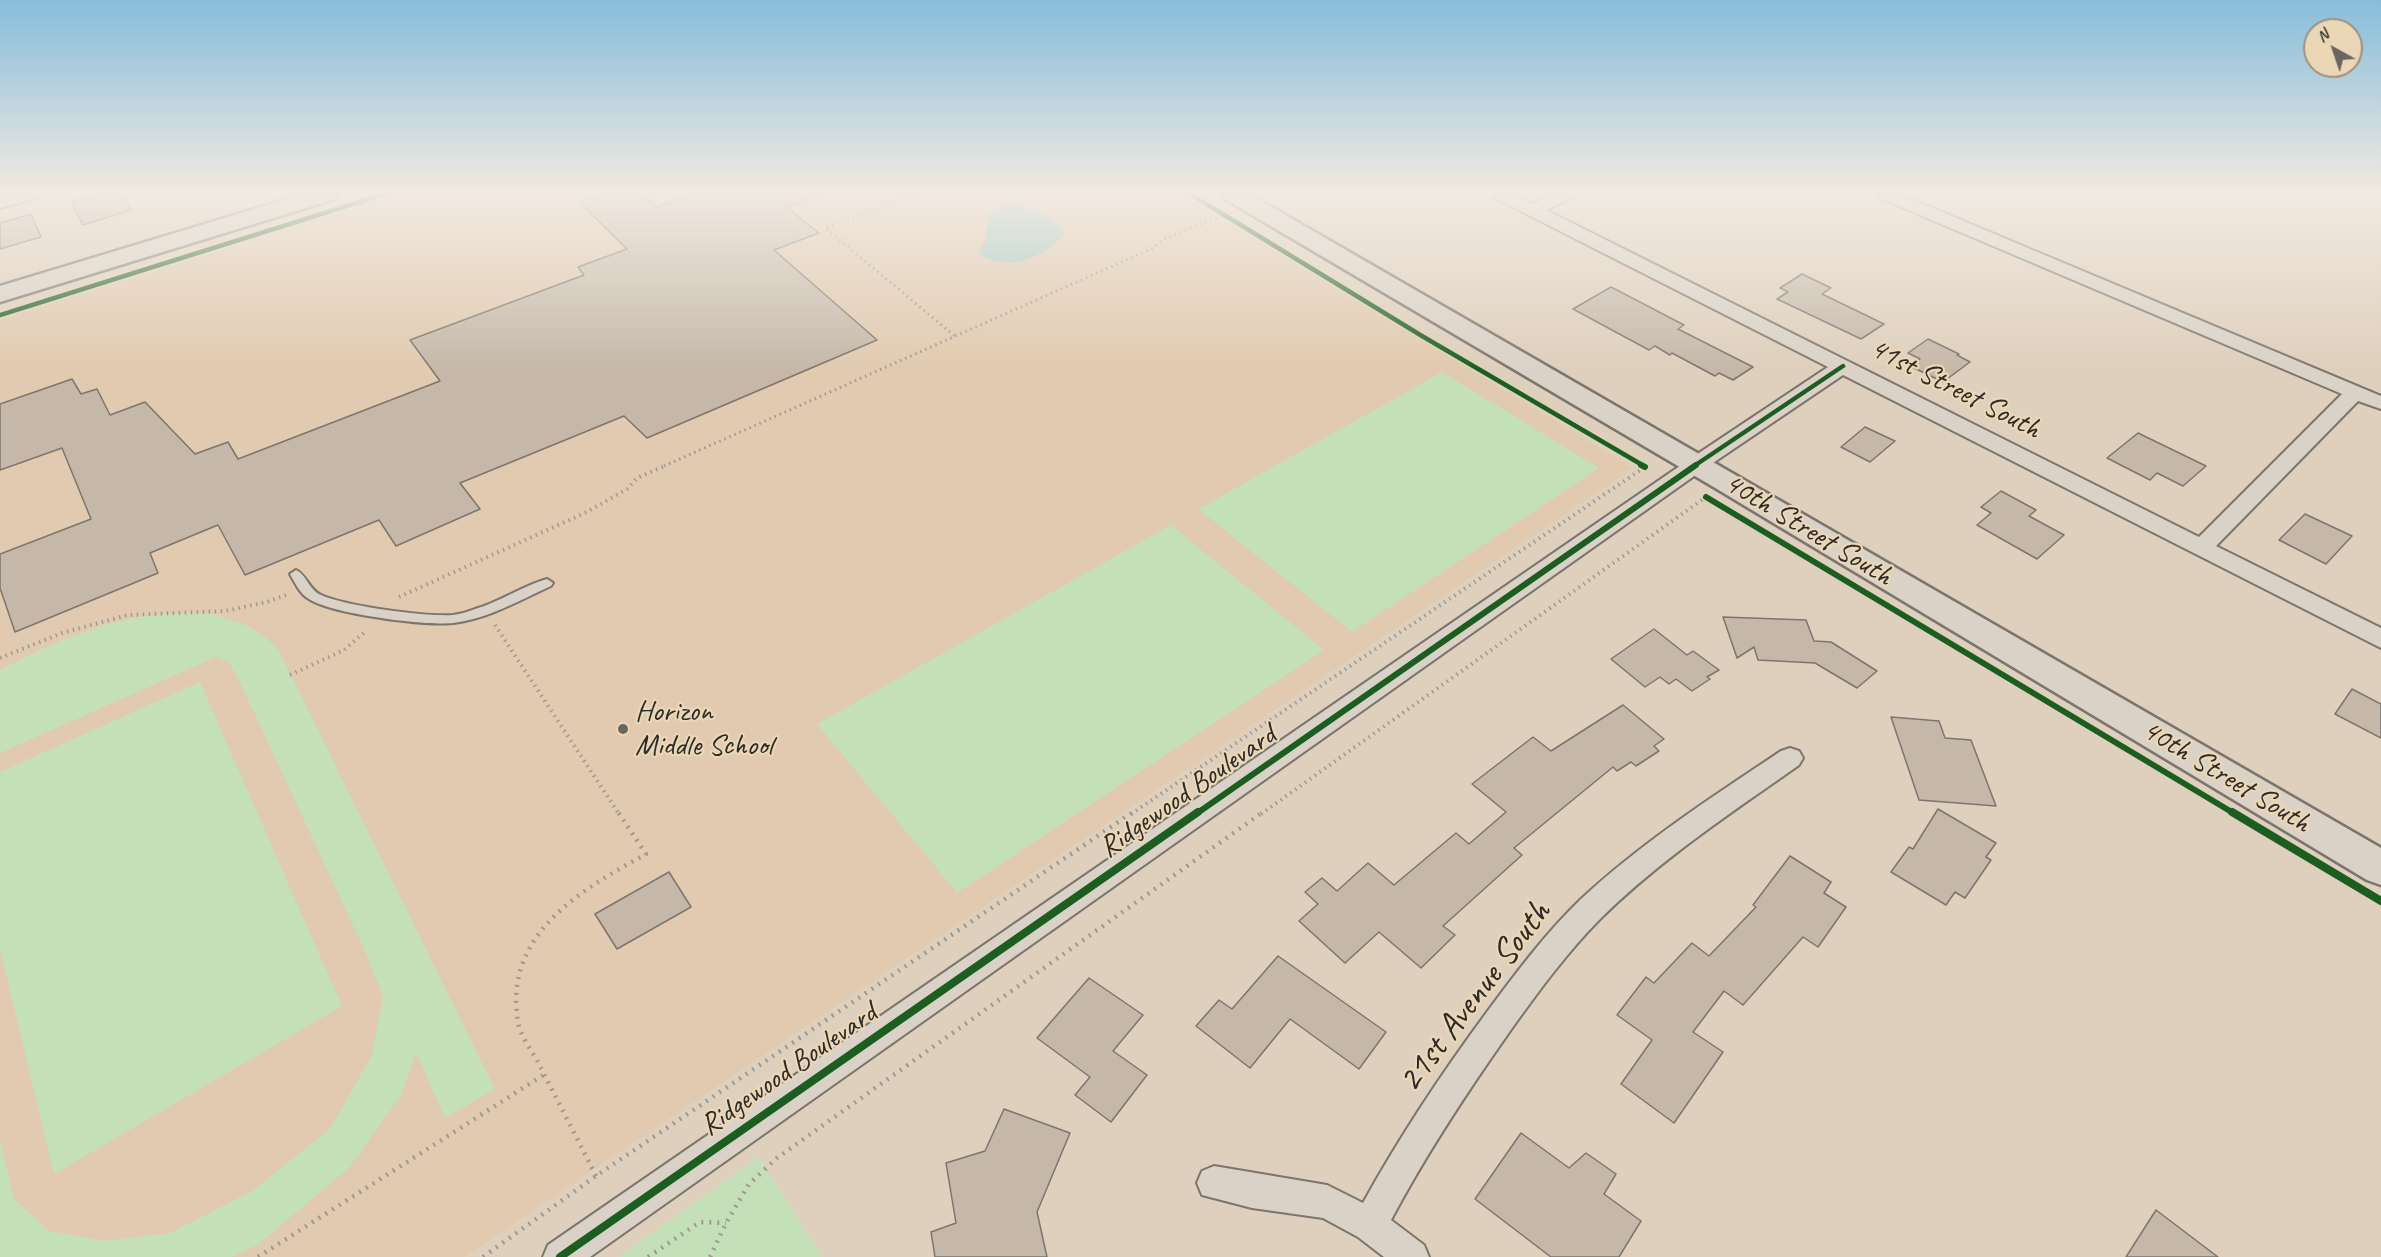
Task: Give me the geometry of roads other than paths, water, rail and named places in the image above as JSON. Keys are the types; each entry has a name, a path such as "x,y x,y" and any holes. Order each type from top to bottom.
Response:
{"street":[{"path":"0,294 135,253"},
{"name":"40th Street South","path":"1321,253 1697,464 2381,868"},
{"name":"41st Street South","path":"1618,253 2381,639"},
{"path":"2025,253 2381,403"},
{"name":"Ridgewood Boulevard","path":"560,1257 1697,464 1843,366"},
{"path":"2202,548 2355,392"},
{"name":"21st Avenue South","path":"1370,1225 1397,1175 1456,1080 1528,980 1590,910 1625,879 1712,812 1790,758"},
{"path":"1214,1183 1327,1202 1370,1225 1412,1257"}],"lane":[{"path":"296,574 303,588 314,597 326,602 381,613 450,619 485,611 547,583"}],"water":[{"path":"980,253 1042,253 1015,262 1004,262 981,256"}],"place":[{"name":"Horizon Middle School","path":"623,729"}]}
